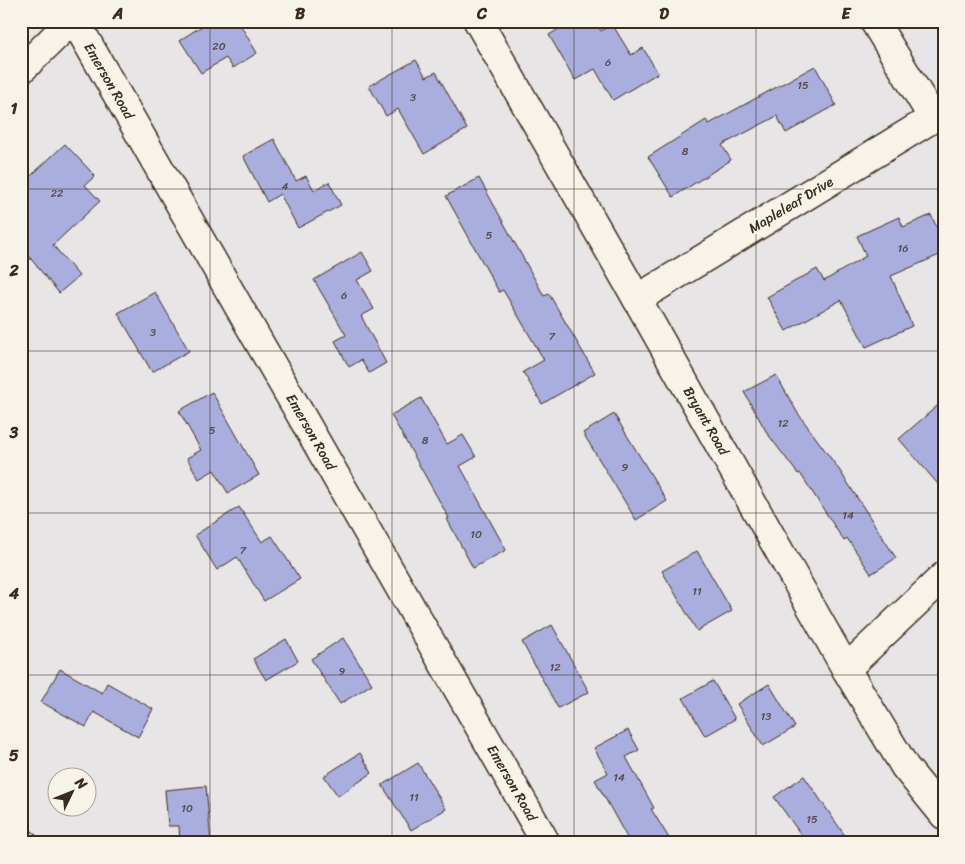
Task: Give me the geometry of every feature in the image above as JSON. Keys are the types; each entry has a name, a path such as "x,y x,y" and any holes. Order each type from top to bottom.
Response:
{"street":[{"path":"21,70 73,21"},
{"name":"Emerson Road","path":"73,21 546,843"},
{"name":"Bryant Road","path":"478,21 846,668 906,767 944,815"},
{"path":"874,21 938,114"},
{"name":"Mapleleaf Drive","path":"637,299 938,114"},
{"path":"846,668 944,576"}],"building":[{"path":"210,21 238,21 257,53 233,68 226,58 201,73 180,40"},
{"path":"572,21 595,21 601,31 612,24 631,55 643,48 658,73 613,100 595,69 575,80 549,35"},
{"path":"416,60 426,77 436,72 467,129 424,154 398,109 386,116 369,86"},
{"path":"815,66 836,105 786,133 777,116 722,145 731,160 673,197 648,157 706,120 709,124"},
{"path":"274,139 296,181 306,176 314,190 329,182 341,205 298,228 280,194 267,202 243,156"},
{"path":"65,144 95,176 85,185 100,201 53,245 79,276 59,293 21,247 21,185"},
{"path":"479,178 544,296 549,294 595,373 542,404 523,372 544,360 503,290 499,292 446,196"},
{"path":"931,215 944,243 944,253 891,276 912,326 866,347 841,300 786,331 767,297 817,269 824,281 866,256 857,236 899,217 903,227"},
{"path":"362,252 373,271 357,280 374,309 361,316 386,363 369,373 361,360 349,367 335,341 346,335 314,280"},
{"path":"155,292 189,351 152,372 118,313"},
{"path":"776,375 797,412 840,471 896,558 871,574 847,538 844,541 800,473 798,474 767,433 744,392"},
{"path":"212,392 259,475 228,493 214,470 199,479 187,458 201,450 179,411"},
{"path":"421,398 447,444 463,435 476,457 460,466 506,550 473,568 447,519 449,518 391,415"},
{"path":"944,400 944,491 899,439"},
{"path":"614,414 667,501 636,520 583,433"},
{"path":"239,507 262,542 272,536 300,579 264,601 237,557 217,570 195,535"},
{"path":"697,551 732,611 697,631 662,571"},
{"path":"552,625 589,692 558,708 522,642"},
{"path":"343,638 372,684 340,704 311,659"},
{"path":"286,639 298,661 266,680 253,659"},
{"path":"60,669 102,693 107,683 153,709 138,737 94,712 86,727 41,702"},
{"path":"713,681 735,719 705,736 683,698"},
{"path":"769,684 795,727 763,746 737,704"},
{"path":"628,730 639,750 626,757 654,808 651,809 672,843 630,843 595,780 608,773 594,748"},
{"path":"360,753 372,773 338,796 324,776"},
{"path":"418,763 446,809 411,830 382,785"},
{"path":"804,776 850,843 807,843 774,797"},
{"path":"206,786 211,843 180,843 179,826 168,826 165,790"}]}
